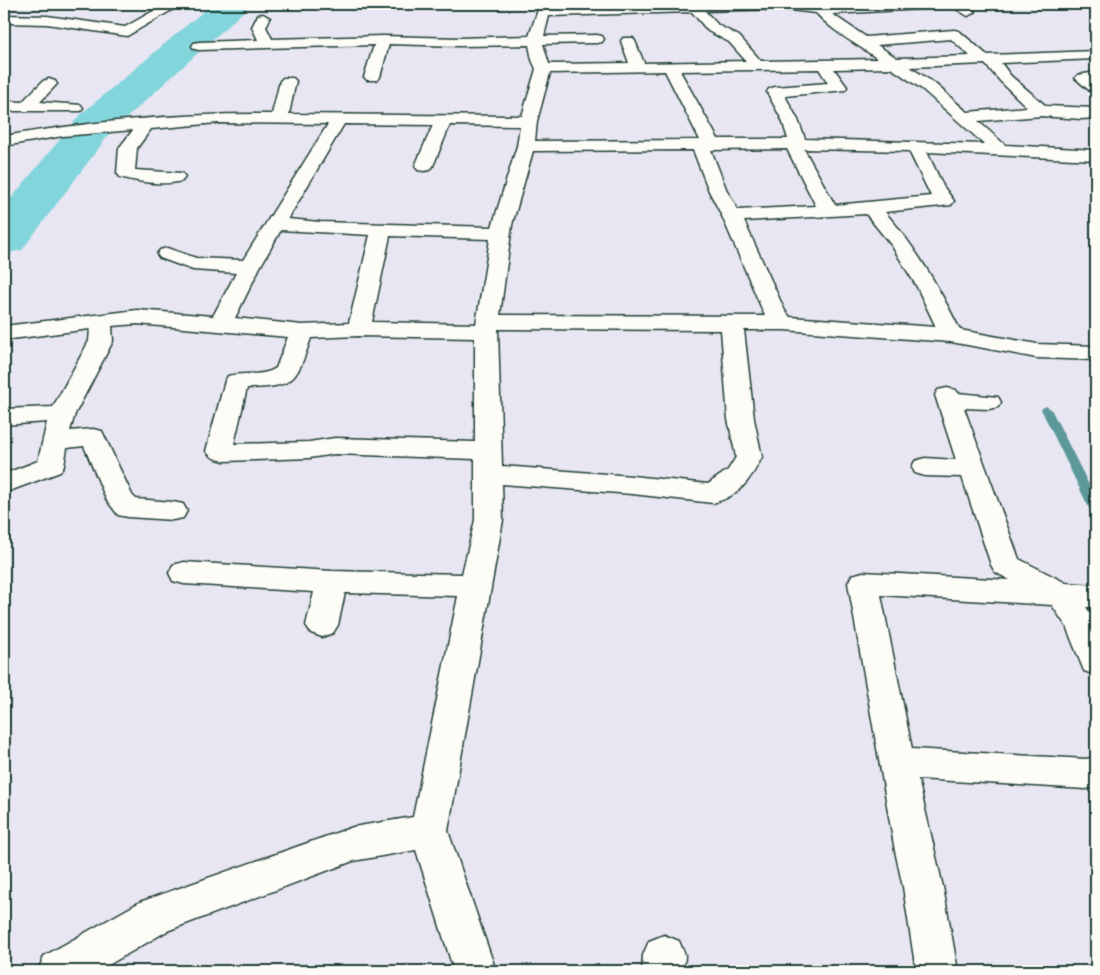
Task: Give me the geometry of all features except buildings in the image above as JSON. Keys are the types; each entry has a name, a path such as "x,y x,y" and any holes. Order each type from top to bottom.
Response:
{"street":[{"path":"4,19 78,23 122,34 175,4"},
{"path":"475,971 429,831 489,520 487,326 501,233 526,146 530,121 544,69 536,57 535,40 545,8 796,5 822,7 938,4"},
{"path":"955,4 968,12"},
{"path":"699,7 713,28 734,39 758,66"},
{"path":"822,7 827,17 928,86 1000,150"},
{"path":"263,18 259,27 268,45"},
{"path":"63,30 78,23"},
{"path":"861,42 954,34 986,59 1041,111"},
{"path":"199,46 330,46 383,40 459,42 597,39"},
{"path":"358,69 373,73 383,40"},
{"path":"628,41 638,68"},
{"path":"234,62 239,45"},
{"path":"544,69 894,63 1096,55"},
{"path":"823,64 839,87 774,92 790,120 796,144 818,195 830,211"},
{"path":"670,67 706,145 718,191 732,216 775,314 784,323"},
{"path":"1096,77 1083,78 1096,88"},
{"path":"279,119 288,80"},
{"path":"27,106 49,84"},
{"path":"221,323 249,267 275,224 355,102"},
{"path":"4,106 75,108"},
{"path":"962,117 1041,111 1081,114 1096,113"},
{"path":"4,141 107,127 217,118 530,121"},
{"path":"424,166 443,121"},
{"path":"146,124 128,148 125,162 126,173 138,176 176,177"},
{"path":"526,146 623,147 796,144 1096,155"},
{"path":"732,216 830,211 944,201 934,186 916,147"},
{"path":"1071,153 1096,169"},
{"path":"871,208 901,243 928,287 951,335"},
{"path":"275,224 320,228 501,233"},
{"path":"359,329 382,229"},
{"path":"167,254 193,264 249,267"},
{"path":"4,333 137,317 221,323 302,332 487,326 784,323 951,335 1037,351 1096,353"},
{"path":"4,484 51,466 62,414 101,341 101,321"},
{"path":"302,332 287,372 283,376 276,379 237,381 219,451 224,453 309,450 334,446 488,463 632,485 713,494 739,476 749,458 741,419 732,323"},
{"path":"989,402 947,398 1006,565 1061,594 1081,623 1096,662"},
{"path":"4,417 62,414"},
{"path":"55,441 93,437 120,499 128,508 173,511"},
{"path":"925,467 972,469"},
{"path":"184,574 332,582 475,585"},
{"path":"322,625 332,582"},
{"path":"937,971 923,887 863,583 1096,596"},
{"path":"897,763 1086,774 1096,772"},
{"path":"59,971 154,916 353,844 429,831"}],"waterway":[{"path":"4,239 95,124 232,4"},
{"path":"1046,409 1096,510"}]}
